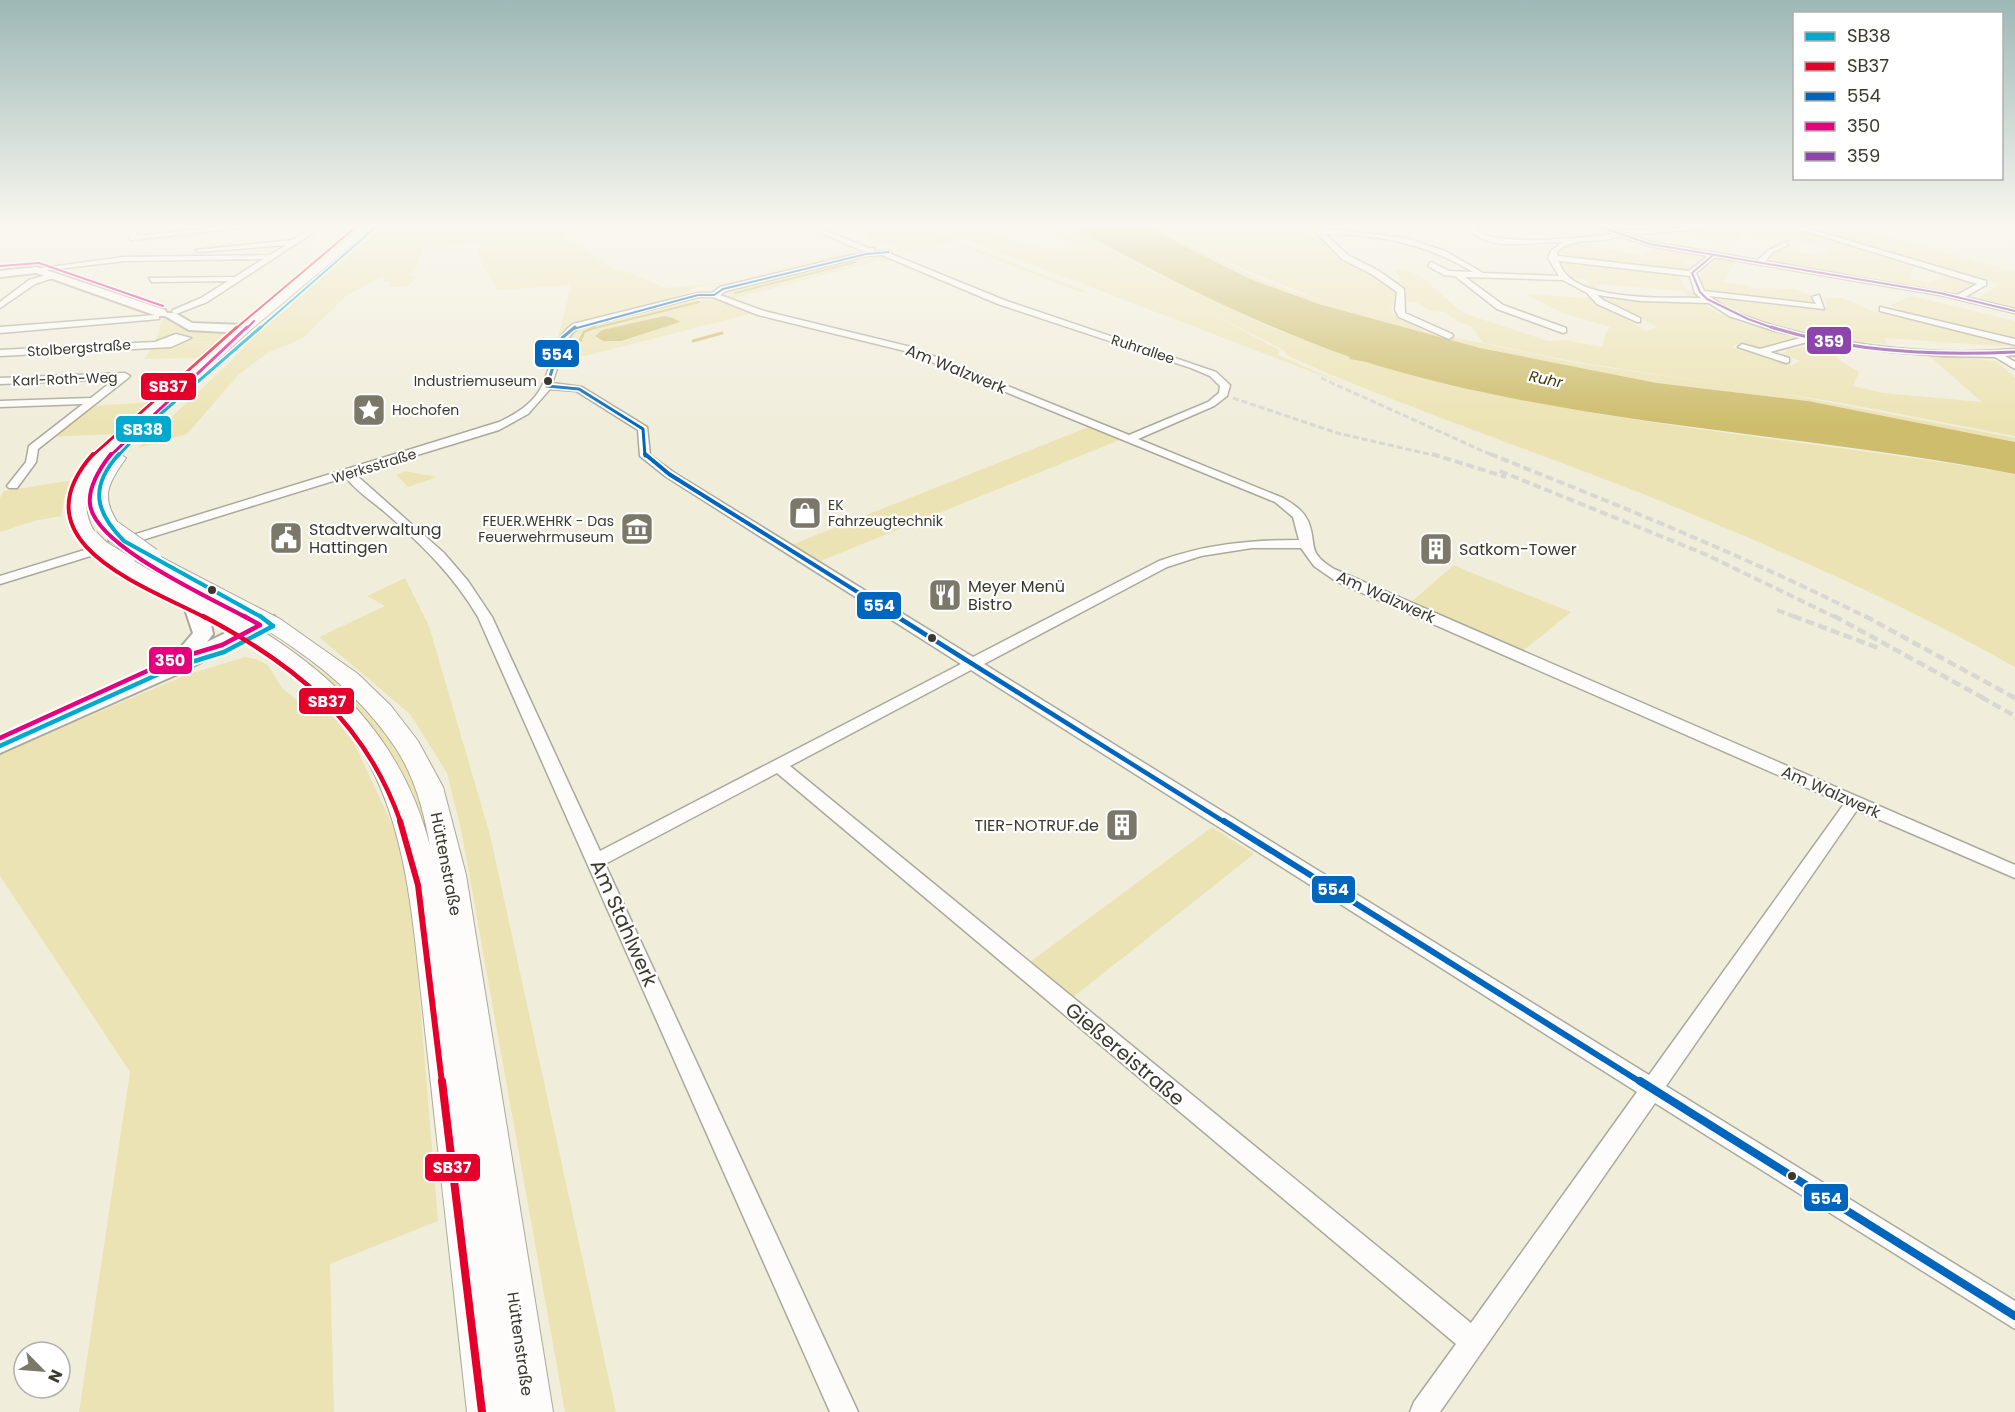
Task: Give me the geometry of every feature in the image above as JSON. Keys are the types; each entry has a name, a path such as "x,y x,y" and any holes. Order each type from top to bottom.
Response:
{"main road":[{"path":"254,323 290,293"},
{"path":"254,323 292,293"},
{"name":"Hüttenstraße","path":"254,323 140,434 110,467 100,484 97,503 105,523 151,558 260,629 336,669 392,722 412,753 432,796 442,827 451,875 530,1412"},
{"name":"Hüttenstraße","path":"254,323 111,448 87,474 74,508 81,530 100,550 126,567 194,603 260,629 292,662 328,691 363,728 394,782 415,837 425,884 490,1412"}],"street":[{"path":"0,306 19,293"},
{"path":"101,293 170,316 221,325 254,323"},
{"path":"0,330 170,316 215,293"},
{"name":"Am Walzwerk","path":"716,293 767,314 867,336 908,349 1293,508 1302,517 1307,544 1317,563 1342,579 2015,872"},
{"name":"Werksstraße","path":"0,580 495,428 529,409 547,386 562,338 570,329 595,320 698,295 716,293"},
{"name":"Ruhrallee","path":"980,293 1001,302 1194,366 1213,374 1225,385 1224,394 1211,404 1130,439"},
{"path":"1401,293 1399,310 1402,315 1449,336"},
{"path":"1481,293 1499,307 1563,330"},
{"path":"1591,293 1707,301"},
{"path":"1591,293 1600,302 1637,320"},
{"path":"1700,293 1821,306 1816,297"},
{"path":"1700,293 1719,309 1752,323 1815,337 1935,354 1999,356 2015,352"},
{"path":"1934,293 2015,311"},
{"path":"1959,297 1965,293"},
{"path":"0,300 11,299"},
{"path":"1883,309 2015,342"},
{"path":"170,316 189,326 202,328 254,323"},
{"path":"221,325 254,323"},
{"path":"1760,352 1815,337"},
{"name":"Stolbergstraße","path":"0,353 158,344"},
{"path":"1742,347 1786,360"},
{"path":"1999,356 2015,366"},
{"name":"Karl-Roth-Weg","path":"0,381 125,376 94,401"},
{"path":"547,386 567,386 579,389 644,429 646,435 642,450 652,464 2015,1316"},
{"path":"0,404 94,401"},
{"path":"13,486 31,462 33,448 94,401"},
{"name":"Am Stahlwerk","path":"349,473 352,480 374,496 446,562 470,589 596,861 844,1412"},
{"path":"596,861 1177,558 1227,545 1307,544"},
{"path":"172,668 193,648 203,634 202,622 196,615 194,603"},
{"path":"3,743 172,668 195,663 260,629"},
{"name":"Gießereistraße","path":"779,766 1473,1341"},
{"path":"1424,1412 1854,802"}],"shaded area":[{"path":"305,293 352,293 303,338 269,352 239,374 187,434 138,448 226,366 258,333"},
{"path":"569,293 686,293 682,295 692,299 714,300 725,298 724,293 755,293 724,301 754,313 549,365 556,343 564,343 568,333 558,337"},
{"path":"1106,293 1174,293 1279,350 1278,355 1349,386"},
{"path":"1171,293 1198,293 1274,329 1350,357 1349,359 1545,404 1605,415 2015,474 2015,667 1880,597 1742,535 1648,496 1377,393 1288,356 1284,350"},
{"path":"1288,293 1298,293 1327,303 1302,293 1399,293 1398,307 1392,306 1391,313 1424,331 1576,363 1774,392 2015,438 2015,442 1808,401 1657,383 1479,348 1319,304"},
{"path":"1398,293 1440,293 1463,313 1548,341 1565,340 1602,347 1606,332 1610,327 1560,312 1526,294 1586,298 1589,296 1646,331 1657,327 1609,302 1605,297 1647,300 1652,303 1672,304 1669,301 1703,303 1716,312 1745,324 1805,337 1755,350 1736,344 1732,347 1792,365 1800,361 1781,353 1788,351 1782,348 1795,349 1813,344 1807,342 1820,339 1839,360 1859,372 1853,386 1883,393 1982,402 1928,355 1996,361 2015,378 2015,436 1837,402 1576,362 1483,343 1472,327 1457,321 1445,312 1430,311 1418,303 1404,301"},
{"path":"1685,293 1695,293 1699,298 1690,299"},
{"path":"1712,293 1804,293 1810,295 1815,305"},
{"path":"1987,293 2015,293 2015,309 1977,300"},
{"path":"1911,296 2015,321 2015,341 1996,336 1998,334 1903,312 1891,305"},
{"path":"1710,297 1776,306 1774,303 1825,308 1827,304 1824,298 1843,298 1874,312 1937,324 2015,345 1997,346 1885,338 1887,344 1841,340 1763,324 1714,302"},
{"path":"167,318 192,328 234,332 226,341 177,343 190,338 182,336 155,343 162,319"},
{"path":"217,342 201,358 144,359 155,344"},
{"path":"152,402 114,434 50,437 91,406"},
{"path":"1091,426 1122,439 818,562 791,545"},
{"path":"405,471 437,477 408,487 396,475"},
{"path":"74,480 65,495 61,516 34,521 0,532 0,498 4,491"},
{"path":"1454,565 1571,612 1524,650 1411,602"},
{"path":"405,578 429,626 490,835 616,1412 565,1412 462,834 447,773 410,714 319,637 385,606 367,596"},
{"path":"282,643 337,683 397,744 425,804 452,1003 376,734 343,697 319,675 279,645"},
{"path":"245,657 268,665 282,688 303,705 331,711 350,734 408,859 438,1221 330,1264 334,1412 79,1412 130,1072 0,876 0,754 186,675"},
{"path":"1212,827 1254,854 1072,998 1030,962"}],"water":[{"name":"Ruhr","path":"1199,293 1288,293 1319,304 1480,348 1657,383 1808,401 2015,442 2015,474 1853,448 1607,415 1446,384 1349,359 1350,357 1278,329"},
{"path":"664,316 680,322 621,341 603,341 595,336 602,330"}],"waterway":[{"path":"591,329 699,302"},
{"path":"580,341 584,332 595,327"},
{"path":"693,341 722,333"}],"railway":[{"path":"1321,378 1494,456"},
{"path":"1233,398 1337,433 1437,456"},
{"path":"1432,454 1506,477"},
{"path":"1490,454 1728,552 1868,618"},
{"path":"1500,471 1707,555 1837,618"},
{"path":"1777,610 1797,618"},
{"path":"1793,616 1881,649"},
{"path":"1834,616 1987,700"},
{"path":"1865,616 2015,698"},
{"path":"1981,697 2015,716"}],"transit line":[{"name":"350","path":"125,293 163,306"},
{"name":"SB37","path":"277,293 122,427 91,457 73,485 69,498 69,520 74,533 100,558 276,660 312,687 359,738 385,784 396,808 418,885 482,1412"},
{"name":"SB38","path":"273,626 267,620 124,541 107,524 98,503 99,487 115,459 141,431 300,293"},
{"name":"554","path":"717,293 698,295 576,326 562,338 547,386 579,389 643,429 645,456 669,474 2015,1316"},
{"name":"359","path":"1700,293 1712,302 1748,319 1783,331 1822,340 1906,351 1983,354 2015,352"},
{"name":"359","path":"1939,293 2015,311"},
{"name":"350","path":"0,738 169,661 222,645 260,625 120,547 99,527 90,504 97,472 118,446 254,321"},
{"name":"SB38","path":"0,746 172,668 224,652 273,626"}],"place":[{"name":"Industriemuseum","path":"548,381"},
{"name":"Hochofen","path":"369,410"},
{"name":"EK Fahrzeugtechnik","path":"805,513"},
{"name":"FEUER.WEHRK - Das Feuerwehrmuseum","path":"637,529"},
{"name":"Stadtverwaltung Hattingen","path":"286,538"},
{"name":"Satkom-Tower","path":"1436,549"},
{"name":"Meyer Menü Bistro","path":"945,595"},
{"name":"TIER-NOTRUF.de","path":"1122,825"}]}
